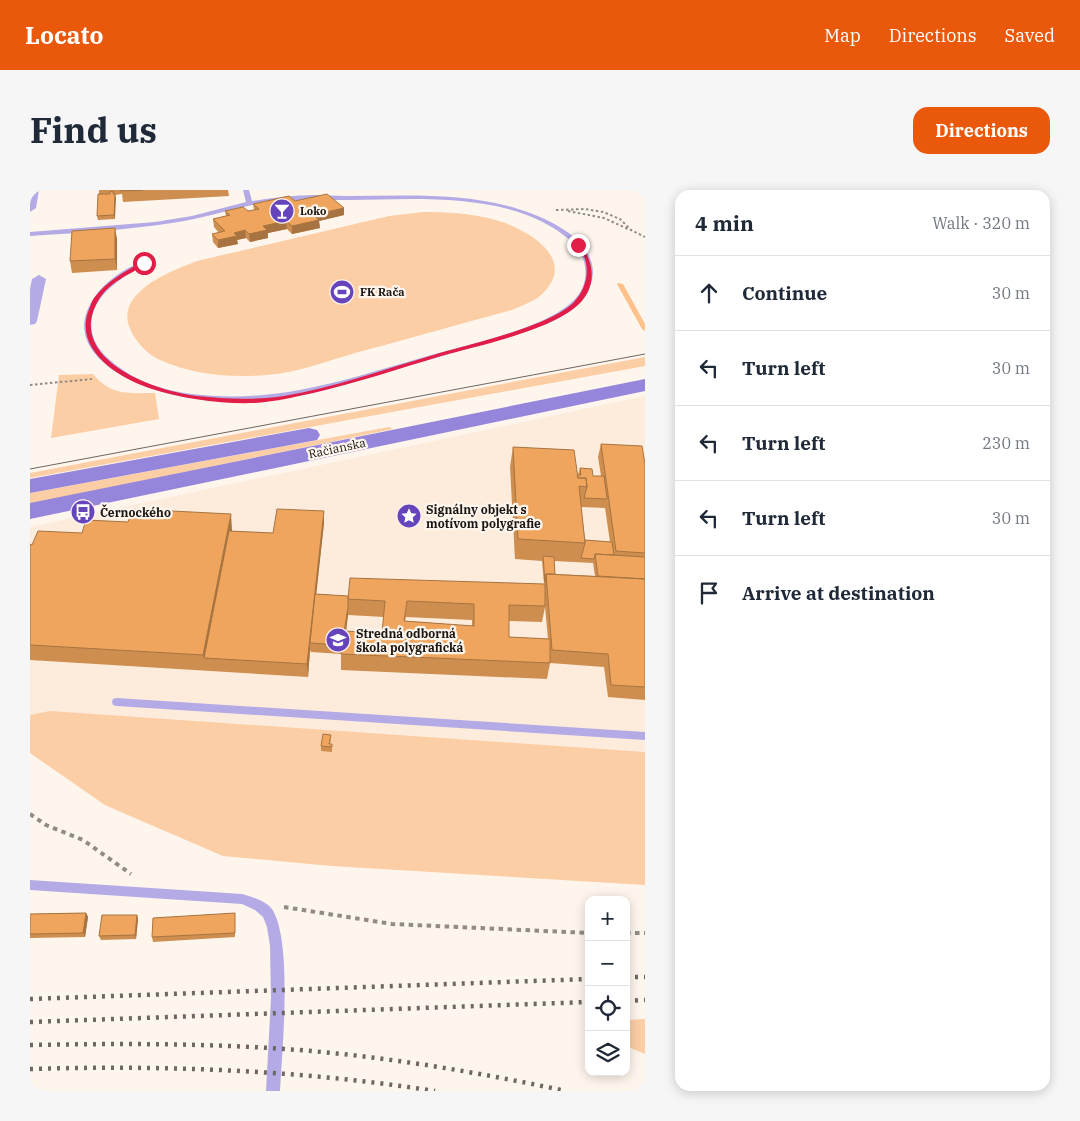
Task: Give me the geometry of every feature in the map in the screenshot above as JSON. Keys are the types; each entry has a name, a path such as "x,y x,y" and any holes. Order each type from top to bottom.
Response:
{"main road":[{"name":"Račianska","path":"30,486 645,374"},
{"name":"Račianska","path":"30,511 645,385"}],"street":[{"path":"30,208 34,190"},
{"path":"30,321 39,279"}],"lane":[{"path":"246,190 250,204"},
{"path":"30,234 175,221 250,204 308,197 436,197 491,203 517,209 555,226 578,245 586,255 590,270 589,283 584,293 569,310 560,316 528,328 337,385 285,398 254,401 224,400 173,393 150,387 125,375 105,360 93,347 88,333 91,310 103,290 114,280 144,263"},
{"path":"117,702 645,736"},
{"path":"30,885 242,899 262,908 270,916 277,943 273,1091"}],"path":[{"path":"517,209 585,209 603,212 620,220 631,230"},
{"path":"556,210 592,214 645,237"},
{"path":"30,385 92,379"},
{"path":"30,814 46,825 84,840 154,893"},
{"path":"280,906 392,924 585,933"},
{"path":"630,933 645,933"}],"shaded area":[{"name":"FK Rača","path":"423,212 475,215 519,229 533,237 552,257 555,269 551,282 540,296 512,310 278,374 226,376 186,369 151,355 139,344 131,331 127,317 130,305 137,295 147,285 186,265 389,216"},
{"path":"645,357 645,366 30,478 30,473"},
{"path":"93,374 114,390 129,393 155,393 159,419 51,438 59,375"},
{"name":"Stredná odborná škola polygrafická","path":"645,396 645,884 223,856 106,806 30,753 30,527"},
{"path":"389,427 393,429 30,504 30,493"},
{"path":"50,711 645,752 645,885 331,866 223,856 105,805 30,753 30,715"},
{"path":"645,1019 645,1054 630,1048 630,1020"}],"building":[{"path":"113,191 113,194 115,194 114,215 97,216 98,194 110,194"},
{"path":"327,194 344,208 313,215 319,220 292,226 286,221 263,226 267,230 249,234 245,230 234,233 237,236 218,240 212,234 225,231 213,219 230,215 225,211 243,207 248,211 259,209 253,204 289,196 295,201"},
{"path":"115,228 115,259 70,261 72,231"},
{"path":"601,444 642,446 645,464 645,553 616,551"},
{"path":"513,447 574,450 578,478 586,478 587,487 579,486 585,543 518,539"},
{"path":"580,468 592,469 593,476 604,476 607,499 584,498 587,487 586,478 578,478 577,475 581,475"},
{"path":"132,509 231,514 203,655 30,645 30,544 32,545 38,531 82,533 86,520 128,522"},
{"path":"277,509 324,511 307,664 204,658 229,531 273,533"},
{"path":"585,540 612,542 614,555 595,554 594,559 581,558"},
{"path":"595,554 645,557 645,579 598,576"},
{"path":"543,556 554,557 555,574 546,574 545,582"},
{"path":"546,574 645,579 645,687 611,685 608,654 552,650"},
{"path":"350,578 545,584 545,606 509,605 509,637 550,639 550,663 341,654 344,631 382,633 385,601 348,599","holes":["407,601 474,604 474,626 404,621"]},
{"path":"315,594 348,596 342,645 310,643"},
{"path":"323,734 331,735 329,744 332,744 332,747 321,746"},
{"path":"86,913 83,933 30,934 30,914"},
{"path":"235,913 235,933 152,937 153,918"},
{"path":"102,915 137,915 135,935 99,936"}],"waterway":[{"path":"620,284 645,329"}],"tram line":[{"path":"30,469 645,354"}],"railway":[{"path":"630,977 645,977"},
{"path":"30,999 585,979"},
{"path":"630,1001 645,1000"},
{"path":"30,1022 585,1002"},
{"path":"30,1045 199,1045 326,1052 393,1060 492,1076 566,1091"},
{"path":"30,1069 132,1068 233,1071 334,1078 435,1091"}],"place":[{"name":"Loko","path":"282,211"},
{"name":"FK Rača","path":"342,292"},
{"name":"Černockého","path":"83,512"},
{"name":"Signálny objekt s motívom polygrafie","path":"409,516"},
{"name":"Stredná odborná škola polygrafická","path":"338,640"}],"route":[{"path":"144,263 114,280 96,300 88,320 88,333 93,347 105,360 125,375 150,387 195,398 254,401 285,398 312,392 528,328 560,316 577,302 589,283 590,270 586,255 578,245"}]}
